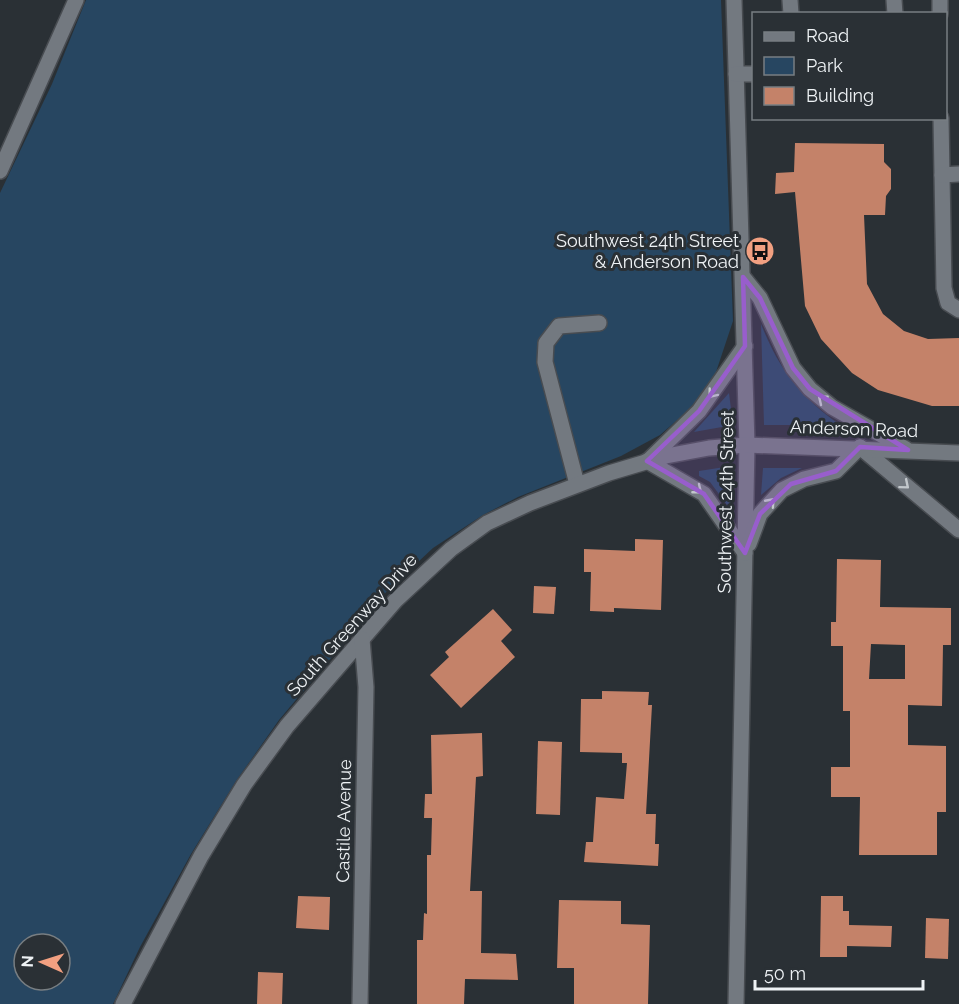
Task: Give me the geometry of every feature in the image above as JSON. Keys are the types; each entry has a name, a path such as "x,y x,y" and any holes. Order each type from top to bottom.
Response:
{"street":[{"path":"0,171 76,0"},
{"name":"Southwest 24th Street","path":"734,0 746,346 747,445 736,1004"},
{"path":"736,74 752,74"},
{"path":"941,120 944,288 948,303 959,310"},
{"path":"942,175 959,174"},
{"path":"743,277 760,298 793,368 810,389 832,407 908,450"},
{"path":"577,484 545,362 546,343 559,326 599,323"},
{"path":"745,553 704,494 647,461 699,411 746,346"},
{"name":"Anderson Road","path":"747,445 860,447 959,453"},
{"name":"South Greenway Drive","path":"123,1004 175,900 244,785 287,726 414,582 468,536 508,512 577,484 647,461 693,450 747,445"},
{"path":"745,553 760,514 769,502 791,484 836,471 860,447 959,530"},
{"name":"Castile Avenue","path":"360,1004 366,687 362,639"}],"highlighted area":[{"path":"743,277 760,298 793,368 810,389 908,450 860,447 836,471 791,484 760,514 745,553 704,494 647,461 699,411 745,346"}],"green space":[{"path":"86,0 721,0 733,321 716,372 703,394 660,435 621,456 518,497 483,515 433,548 388,590 279,720 236,781 191,854 140,947 113,1004 0,1004 0,193 52,84"},
{"path":"761,324 768,341 792,381 813,403 840,425 764,425"},
{"path":"729,393 733,425 694,432"},
{"path":"731,466 732,502 727,505 710,482 699,476 699,471"},
{"path":"763,468 802,468 781,478 761,495"}],"building":[{"path":"795,143 884,144 884,162 891,169 891,189 886,196 885,215 864,215 867,284 883,314 904,331 928,339 959,338 959,406 932,406 878,390 852,373 821,339 805,306 795,192 775,194 776,173 794,172"},
{"path":"635,539 663,540 661,610 614,608 614,612 590,611 591,572 584,572 584,549 635,551"},
{"path":"837,559 881,560 880,607 951,608 951,645 943,645 942,706 908,705 908,745 946,746 946,812 937,812 937,855 859,855 860,797 831,797 831,767 850,767 850,711 843,711 843,646 831,646 831,622 836,622","holes":["871,644 905,645 905,679 869,679"]},
{"path":"534,586 556,587 554,614 533,613"},
{"path":"493,609 512,630 501,641 515,657 461,708 430,675 449,657 445,652"},
{"path":"602,691 649,692 648,705 652,705 646,814 656,814 655,844 659,844 658,866 584,862 586,842 593,842 596,797 624,799 627,763 622,763 622,753 580,752 581,699 602,699"},
{"path":"482,733 483,776 476,777 470,891 482,891 481,953 516,954 518,980 465,979 464,1004 417,1004 417,940 423,940 424,913 427,914 427,855 431,855 432,818 424,818 425,794 432,794 431,735"},
{"path":"538,741 562,742 560,815 536,814"},
{"path":"298,896 330,897 329,930 296,928"},
{"path":"821,896 843,896 843,911 849,911 849,925 892,926 891,947 847,946 847,957 820,957"},
{"path":"559,900 621,901 621,924 650,925 648,1004 574,1004 574,968 557,968"},
{"path":"926,918 949,919 948,959 925,958"},
{"path":"258,972 283,973 282,1004 257,1004"}],"place":[{"name":"Southwest 24th Street & Anderson Road","path":"760,251"}]}
